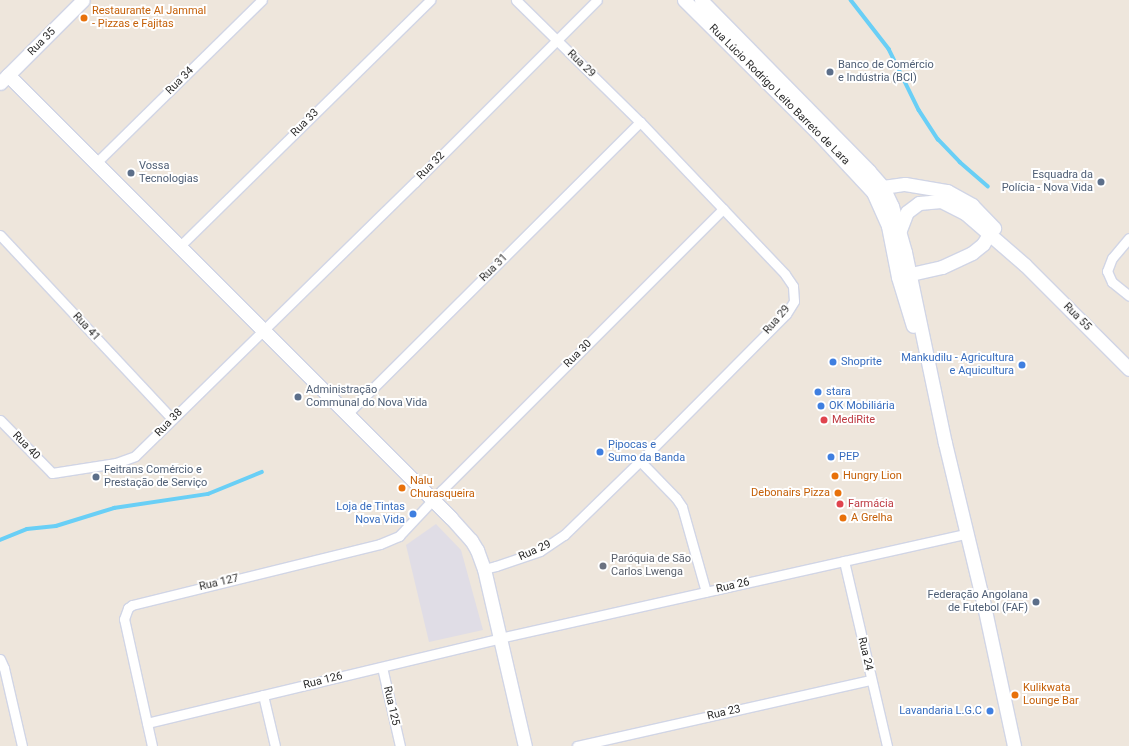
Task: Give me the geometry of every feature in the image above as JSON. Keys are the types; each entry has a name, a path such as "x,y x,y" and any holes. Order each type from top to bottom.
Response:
{"street":[{"name":"Rua 35","path":"4,79 83,0"},
{"name":"Rua 34","path":"97,162 262,0"},
{"name":"Rua 33","path":"180,246 430,0"},
{"name":"Rua 29","path":"484,569 533,553 552,544 569,530 786,314 794,301 793,286 785,274 640,122 516,0"},
{"name":"Rua 32","path":"264,330 597,0"},
{"name":"Rua Lúcio Rodrigo Leito Barreto de Lara","path":"684,0 817,132 878,189"},
{"name":"Rua Lúcio Rodrigo Leito Barreto de Lara","path":"701,0 855,156 878,189"},
{"path":"4,79 97,162 433,500 470,540 477,550 484,569 525,746"},
{"name":"Rua 31","path":"347,414 640,122"},
{"path":"878,189 905,184 947,191 972,205 991,231"},
{"path":"878,189 892,206 900,230 904,276"},
{"path":"878,189 904,276 933,391 1014,746"},
{"path":"900,230 904,216 913,206 919,203 934,201 948,204 965,213 991,231"},
{"name":"Rua 30","path":"433,500 723,209"},
{"path":"904,276 942,267 964,257 980,246 991,231"},
{"name":"Rua 55","path":"991,231 1129,369"},
{"name":"Rua 41","path":"0,235 172,419"},
{"path":"1129,238 1112,258 1107,271 1110,279 1129,296"},
{"name":"Rua 38","path":"52,473 127,460 141,451 264,330"},
{"name":"Rua 40","path":"0,420 52,473"},
{"path":"640,461 676,498 682,507 706,592"},
{"name":"Rua 127","path":"152,746 124,619 128,608 132,605 388,542 404,532 433,500"},
{"name":"Rua 26","path":"500,638 966,534"},
{"name":"Rua 24","path":"844,561 887,746"},
{"name":"Rua 126","path":"147,723 500,638"},
{"path":"0,658 4,668 22,746"},
{"name":"Rua 125","path":"382,667 400,746"},
{"name":"Rua 23","path":"577,746 871,680"},
{"path":"263,695 275,746"}],"shaded area":[{"path":"436,524 461,550 483,630 429,642 406,545"}],"waterway":[{"path":"851,0 889,49 919,110 938,139 960,162 988,186"},
{"path":"0,540 27,529 56,526 114,508 208,494 262,472"}],"place":[{"name":"Restaurante Al Jammal - Pizzas e Fajitas","path":"84,18"},
{"name":"Banco de Comércio e Indústria (BCI)","path":"830,72"},
{"name":"Vossa Tecnologias","path":"131,173"},
{"name":"Esquadra da Polícia - Nova Vida","path":"1101,182"},
{"name":"Shoprite","path":"833,362"},
{"name":"Mankudilu - Agricultura e Aquicultura","path":"1022,365"},
{"name":"stara","path":"818,392"},
{"name":"Administração Communal do Nova Vida","path":"298,397"},
{"name":"OK Mobiliária","path":"821,406"},
{"name":"MediRite","path":"824,420"},
{"name":"Pipocas e Sumo da Banda","path":"600,452"},
{"name":"PEP","path":"831,457"},
{"name":"Hungry Lion","path":"835,476"},
{"name":"Feitrans Comércio e Prestação de Serviço","path":"96,477"},
{"name":"Nalu Churasqueira","path":"402,488"},
{"name":"Debonairs Pizza","path":"838,493"},
{"name":"Farmácia","path":"840,504"},
{"name":"Loja de Tintas Nova Vida","path":"413,514"},
{"name":"A Grelha","path":"843,518"},
{"name":"Paróquia de São Carlos Lwenga","path":"603,566"},
{"name":"Federação Angolana de Futebol (FAF)","path":"1036,602"},
{"name":"Kulikwata Lounge Bar","path":"1015,695"},
{"name":"Lavandaria L.G.C","path":"990,711"}]}
